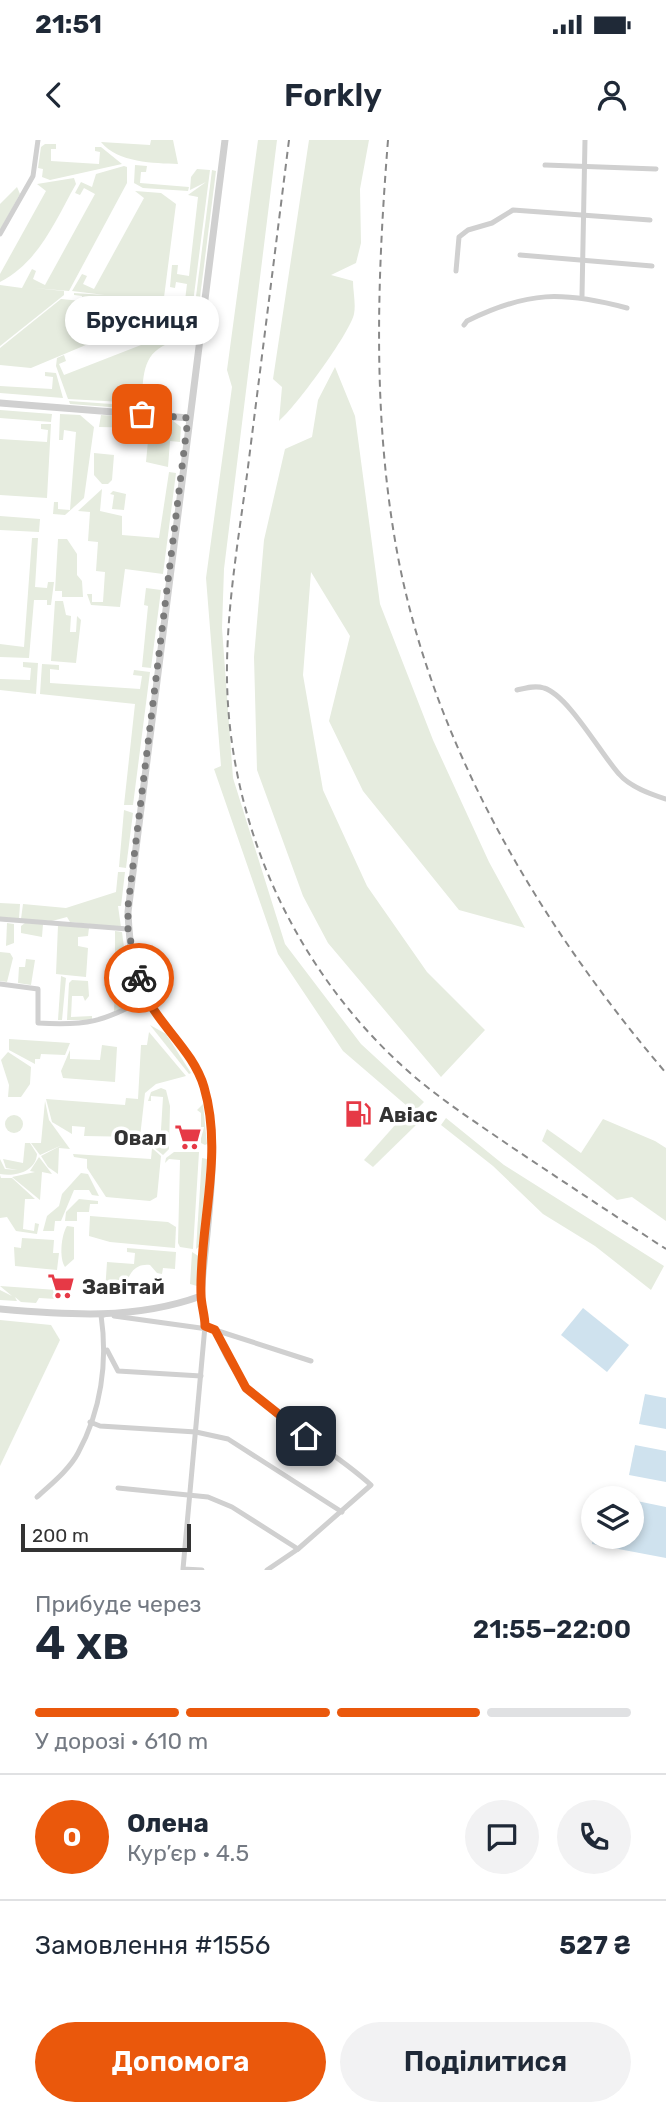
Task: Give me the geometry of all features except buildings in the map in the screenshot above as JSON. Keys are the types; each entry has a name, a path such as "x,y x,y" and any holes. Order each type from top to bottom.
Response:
{"street":[{"path":"0,234 33,176 38,140"},
{"path":"202,1570 183,1569 205,1326 201,1296 211,1149 208,1107 198,1073 146,998 128,929 130,890 188,418 225,140"},
{"path":"582,296 585,140"},
{"path":"545,165 656,169"},
{"path":"456,271 459,237 468,230 492,223 513,210 650,220"},
{"path":"520,255 652,266"},
{"path":"464,325 467,321 515,300 582,296 627,308"},
{"path":"0,402 188,418"},
{"path":"517,690 538,686 547,689 576,718 620,775 637,787 666,799"},
{"path":"0,919 128,929"},
{"path":"0,984 38,989 38,1023 94,1023 113,1017 146,998"},
{"path":"101,1315 154,1310 201,1296"},
{"path":"0,1310 101,1315 205,1326 311,1361"},
{"path":"37,1497 77,1455 90,1422 100,1392 106,1347 101,1315"},
{"path":"215,1330 235,1372 253,1396 345,1461 370,1485 298,1549 267,1570"},
{"path":"106,1347 118,1371 201,1376"},
{"path":"90,1422 100,1426 196,1432 228,1439 342,1512"},
{"path":"118,1488 191,1493 232,1507 298,1549"}],"shaded area":[{"path":"151,140 173,140 178,164 127,158 108,149 101,142 150,145"},
{"path":"258,140 277,140 224,569 222,628 233,778 285,944 361,1044 424,1102 414,1112 343,1051 278,954 214,769 221,766 206,578 232,387 227,370"},
{"path":"309,140 369,140 360,189 361,243 356,263 331,275 353,281 355,310 333,353 279,421 282,387 273,379"},
{"path":"45,144 56,144 56,149 51,149 51,161 99,164 100,152 95,151 95,147 101,147 122,164 50,180 42,177 43,169 38,168 41,147"},
{"path":"135,165 147,166 146,172 141,172 140,183 189,187 188,191 143,188 134,183"},
{"path":"127,167 127,183 69,291 34,288 64,291 64,295 0,346 0,285 22,288 32,269 36,271 33,279 45,285 95,194 84,188 80,195 75,193 81,182 92,187 96,174"},
{"path":"197,169 210,170 189,334 172,342 166,326 170,327 170,332 181,333 187,284 176,282 175,288 170,287 172,265 178,265 177,274 189,276 198,197 188,195 206,182 190,190 191,177"},
{"path":"212,170 216,171 195,337 191,336"},
{"path":"74,178 76,184 36,252 14,274 0,282 0,274 46,191 37,184"},
{"path":"17,187 20,194 0,230 0,204"},
{"path":"135,191 161,193 176,204 162,313 155,316 150,305 142,308 143,321 31,368 0,365 0,348 61,299 82,301 82,296 74,293 105,295 72,291 82,274 87,276 83,284 94,289 144,198"},
{"path":"154,321 160,324 167,344 152,354 148,361 141,403 68,399 56,366 57,358 64,355 66,361 59,364 64,375 159,338 155,327 148,329 146,323"},
{"path":"335,367 355,416 380,604 433,740 489,862 525,928 459,910 363,791 329,721 350,636 311,572 303,675 323,790 367,886 427,972 485,1030 441,1077 328,943 303,896 257,770 254,657 264,540 285,449 312,437 318,400"},
{"path":"45,372 56,373 63,398 0,393 0,386 52,389 53,377 45,376"},
{"path":"69,401 140,406 136,409 70,404"},
{"path":"0,410 52,414 51,422 0,418"},
{"path":"60,414 80,415 94,427 84,498 65,515 53,514 54,502 58,502 58,509 70,510 76,432 64,430 63,440 59,440"},
{"path":"101,415 144,418 146,428 99,427"},
{"path":"150,420 173,421 181,427 180,442 170,441 168,467 146,462"},
{"path":"41,424 51,424 47,498 0,495 0,439 47,442 48,430 41,429"},
{"path":"94,453 114,455 112,480 108,484 102,484 94,475"},
{"path":"169,472 176,473 163,574 125,569 120,607 91,605 87,594 92,594 92,602 103,602 105,572 96,571 98,542 88,541 90,512 78,511 102,489 100,511 122,516 122,535 159,538"},
{"path":"113,491 126,494 124,510 112,509 114,495 110,494"},
{"path":"0,516 40,519 39,532 0,530"},
{"path":"32,538 38,538 35,587 47,588 48,582 54,582 51,605 47,605 47,600 34,600 29,658 0,657 0,644 24,647"},
{"path":"58,539 67,539 77,554 77,575 82,581 83,597 62,597 62,591 55,591"},
{"path":"146,588 161,590 151,668 142,667 148,606 144,605"},
{"path":"55,601 63,601 66,615 71,616 70,632 76,632 77,616 81,620 76,663 51,661"},
{"path":"23,662 38,663 36,694 0,690 0,679 30,680 31,668 23,667"},
{"path":"42,664 59,665 59,670 50,669 50,683 140,689 142,676 133,675 134,670 150,672 133,805 124,805 135,704 40,694"},
{"path":"124,810 133,813 126,868 119,867"},
{"path":"118,872 125,872 121,906 118,906 121,927 70,922 67,917 52,921 21,919 23,904 66,908 116,892"},
{"path":"0,903 20,904 19,919 0,917"},
{"path":"7,923 14,924 14,943 6,946"},
{"path":"25,923 43,924 42,937 21,933 21,926"},
{"path":"58,925 89,928 88,936 78,937 78,946 88,948 86,977 56,974"},
{"path":"115,931 122,932 126,963 115,962"},
{"path":"0,952 10,953 13,958 7,982 0,981"},
{"path":"26,959 35,960 31,985 18,983 19,967 25,967"},
{"path":"116,969 123,969 122,1009 114,1011"},
{"path":"129,969 137,995 128,1002 126,1001"},
{"path":"61,976 66,978 62,1020 58,1020"},
{"path":"72,980 88,981 89,996 85,1001 83,996 72,996 71,1017 92,1016 92,1020 67,1020 69,983"},
{"path":"150,1025 166,1034 191,1073 189,1074"},
{"path":"149,1032 186,1076 156,1084 145,1093 140,1137 84,1136 85,1127 72,1126 72,1134 52,1122 46,1099 125,1105 126,1098 138,1099 141,1045 147,1045"},
{"path":"9,1039 70,1043 65,1055 41,1054 40,1059 35,1059 35,1064 9,1050"},
{"path":"102,1045 117,1047 115,1082 63,1078 61,1071 70,1050 70,1059 100,1060"},
{"path":"8,1052 31,1067 30,1084 21,1097 8,1097 9,1085 1,1060"},
{"path":"161,1088 166,1090 170,1106 169,1149 163,1155 152,1146 160,1146 163,1097 151,1096 151,1101 148,1101 151,1092"},
{"path":"45,1101 49,1120 70,1149 59,1148 58,1174 48,1167 41,1156 62,1145 40,1155 31,1143 41,1143"},
{"path":"203,1104 205,1145 201,1143 201,1113 197,1110"},
{"path":"14,1115 20,1118 23,1124 20,1130 14,1133 8,1130 5,1124 8,1118"},
{"path":"404,1115 416,1125 373,1167 364,1160"},
{"path":"446,1118 504,1165 664,1266 651,1290 595,1246 543,1214 493,1166 441,1125"},
{"path":"603,1119 666,1148 666,1221 632,1197 617,1200 542,1141 547,1129 581,1153"},
{"path":"25,1143 30,1143 37,1154 33,1165 24,1172 0,1174 0,1159 5,1169 18,1170 6,1168 3,1159 23,1163"},
{"path":"152,1148 161,1156 157,1197 150,1201 106,1197 87,1168 87,1159 74,1157 73,1154 151,1159"},
{"path":"174,1152 199,1152 193,1249 180,1247 178,1243 180,1160 169,1159 165,1163 166,1158"},
{"path":"39,1157 52,1174 42,1172 40,1200 12,1177 35,1172 30,1171"},
{"path":"202,1158 207,1159 201,1245 196,1249"},
{"path":"81,1173 88,1174 99,1196 92,1195 89,1190 74,1190 61,1221 55,1221 54,1231 43,1231 47,1216 59,1206 62,1194"},
{"path":"0,1175 1,1178 12,1178 35,1199 25,1199 23,1229 34,1231 35,1223 39,1224 37,1234 16,1231 7,1217 0,1218"},
{"path":"79,1199 98,1201 98,1204 90,1204 89,1212 77,1212 77,1221 65,1221 66,1212"},
{"path":"90,1216 168,1222 176,1227 175,1248 110,1242 89,1236"},
{"path":"67,1226 74,1227 74,1259 65,1267 61,1247"},
{"path":"22,1238 54,1240 53,1253 59,1253 57,1270 15,1266 14,1247 21,1248"},
{"path":"127,1248 176,1252 175,1269 163,1268 162,1274 157,1273 150,1265 139,1266 129,1276 124,1292 107,1294 107,1262 134,1264 135,1253 127,1252"},
{"path":"192,1252 200,1257 197,1286 190,1284"},
{"path":"0,1286 57,1290 56,1299 39,1298 36,1303 21,1302 15,1297 17,1301 0,1300 0,1290 12,1296"},
{"path":"0,1320 51,1325 60,1340 0,1466"}],"water":[{"path":"583,1308 629,1345 607,1372 561,1335"},
{"path":"645,1394 666,1398 666,1429 639,1424"},
{"path":"635,1445 666,1451 666,1482 629,1475"},
{"path":"644,1502 666,1507 666,1558 618,1549 644,1549"}],"railway":[{"path":"289,140 235,565 227,650 231,733 240,786 254,838 274,888 298,936 327,981 361,1023 398,1062 425,1086 469,1118 666,1249"},
{"path":"388,140 379,297 381,401 390,505 398,557 415,628 438,698 466,766 499,832 576,957 666,1073"}],"way so far":[{"path":"139,978 128,929 128,906 188,418 142,414"}],"place":[{"name":"Брусниця","path":"142,414"},
{"name":"Авіас","path":"358,1114"},
{"name":"Овал","path":"188,1137"},
{"name":"Завітай","path":"61,1286"}],"route":[{"path":"139,978 146,998 198,1073 208,1107 211,1149 201,1296 205,1326 215,1330 235,1372 253,1396 306,1436"}]}
